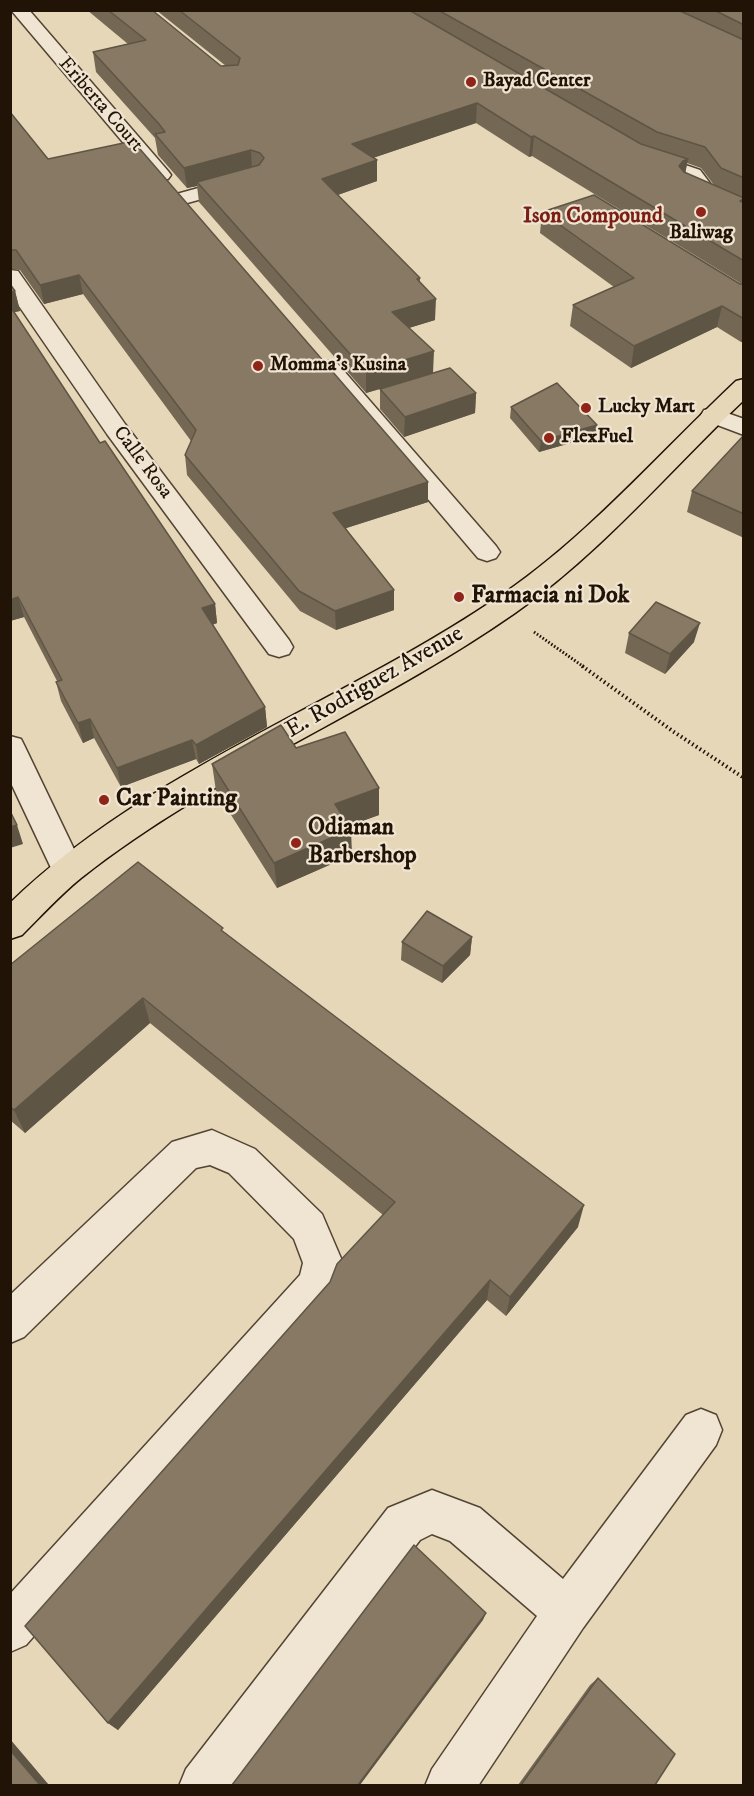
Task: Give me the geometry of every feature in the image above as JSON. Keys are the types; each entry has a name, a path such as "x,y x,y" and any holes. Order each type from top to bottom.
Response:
{"main road":[{"name":"E. Rodriguez Avenue","path":"10,925 68,870 150,812 420,658 502,608 555,570 725,416 744,386"}],"street":[{"name":"Eriberta Court","path":"19,10 196,217"},
{"path":"625,146 646,158 673,182 717,198"},
{"path":"180,199 253,179"},
{"name":"Calle Rosa","path":"10,276 116,429 279,647"},
{"path":"314,351 370,402 487,552"},
{"path":"725,416 744,428"},
{"path":"10,747 68,870"},
{"path":"10,1323 185,1154 212,1147 242,1161 308,1227 323,1263 316,1286 10,1629"},
{"path":"449,1785 567,1612 701,1430"},
{"path":"203,1785 404,1524 432,1512 464,1524 567,1612"}],"path":[{"path":"502,608 674,732 744,778"}],"building":[{"path":"108,10 152,10 221,66 238,65 240,58 179,10 409,10 641,144 688,159 679,166 684,172 744,198 740,201 744,203 744,261 477,103 352,144 377,160 322,179 420,278 417,279 436,299 392,312 434,351 366,372 197,182 259,165 264,158 260,153 251,150 184,168 155,134 165,132 159,124 93,52 146,40"},
{"path":"438,10 678,10 744,40 744,178 721,168 705,147 657,132"},
{"path":"714,10 744,10 744,25"},
{"path":"10,112 48,159 133,141 428,482 333,513 394,590 335,611 299,591 185,455 196,430 79,275 40,285 16,250 10,250"},
{"path":"594,195 740,284 744,284 744,319 722,306 634,346 573,305 634,278 542,212"},
{"path":"10,306 100,443 105,441 215,604 202,608 265,707 196,745 192,740 117,768 90,719 78,723 56,682 62,680 18,597 10,600"},
{"path":"450,368 476,393 405,417 380,389"},
{"path":"557,383 597,425 541,441 511,407"},
{"path":"744,435 744,514 692,491"},
{"path":"656,602 700,623 670,654 629,633"},
{"path":"281,725 296,748 345,732 379,788 335,804 351,829 274,863 212,764"},
{"path":"10,811 17,825 10,827"},
{"path":"138,862 223,928 221,930 584,1205 510,1297 490,1280 108,1723 25,1626 330,1282 337,1264 395,1202 143,998 14,1110 10,1107 10,965"},
{"path":"427,911 472,937 443,966 402,942"},
{"path":"414,1545 486,1613 358,1785 232,1785"},
{"path":"598,1678 675,1754 655,1785 521,1785"},
{"path":"10,1750 40,1785 10,1785"}],"place":[{"name":"Bayad Center","path":"471,82"},
{"name":"Baliwag","path":"701,212"},
{"name":"Momma's Kusina","path":"258,366"},
{"name":"Lucky Mart","path":"586,408"},
{"name":"FlexFuel","path":"549,438"},
{"name":"Farmacia ni Dok","path":"459,597"},
{"name":"Car Painting","path":"104,800"},
{"name":"Odiaman Barbershop","path":"296,843"}],"district":[{"name":"Ison Compound","path":"593,217"}]}
